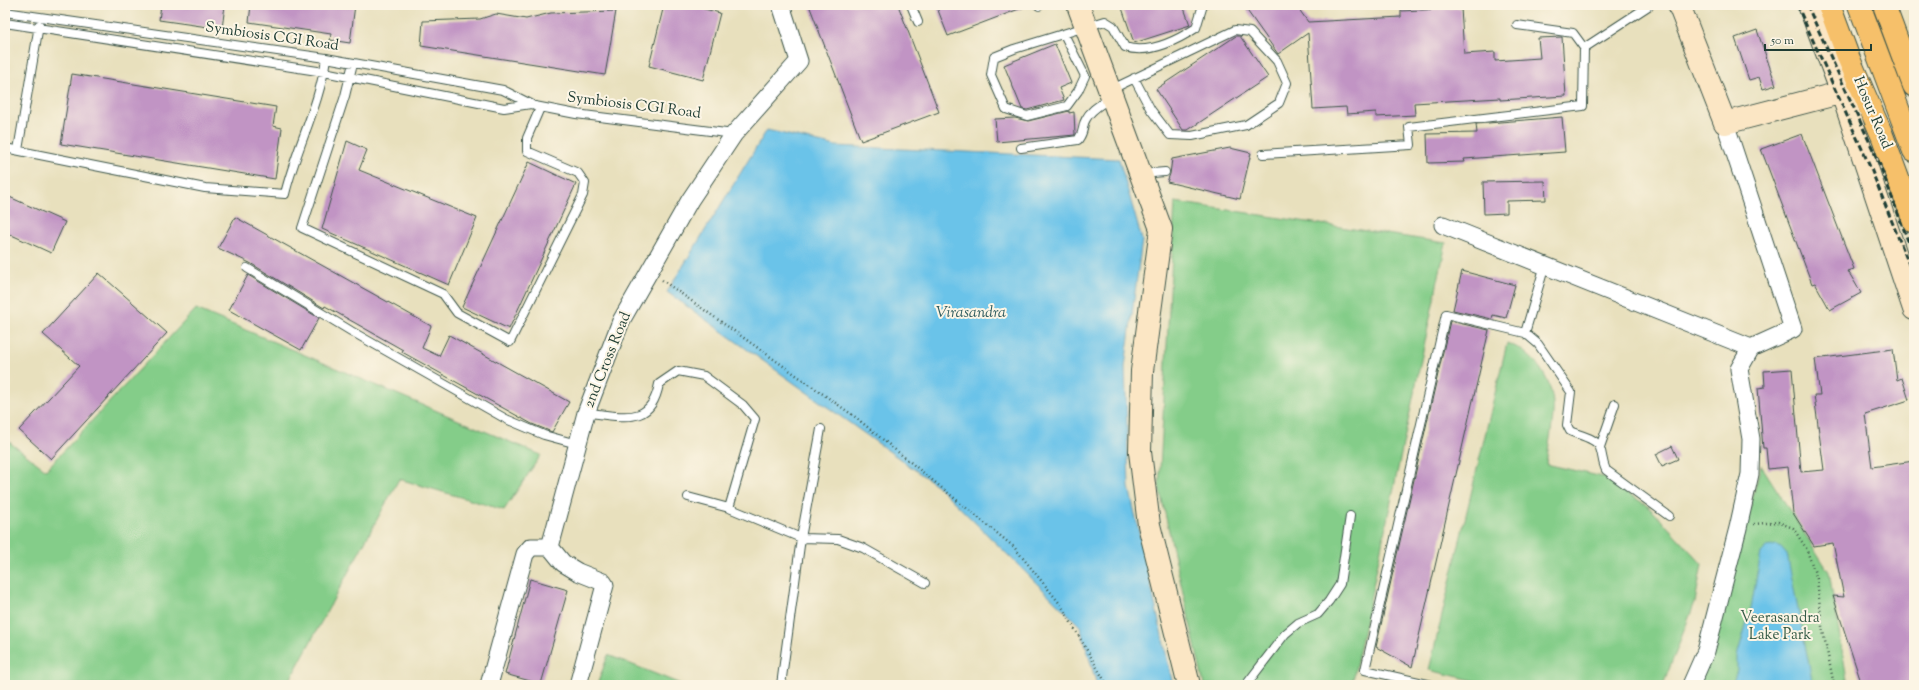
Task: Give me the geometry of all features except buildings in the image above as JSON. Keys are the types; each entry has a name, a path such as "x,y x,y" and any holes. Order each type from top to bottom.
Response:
{"highway":[{"name":"Hosur Road","path":"1829,5 1852,90 1882,135 1914,222"},
{"path":"1859,5 1914,151"},
{"path":"1884,5 1914,86"}],"street":[{"name":"2nd Cross Road","path":"550,547 586,413 621,321 690,200 734,134 799,61 782,5"},
{"path":"1078,5 1161,229 1142,371 1140,452 1149,525 1189,685"},
{"path":"1679,5 1725,123 1793,330 1751,348 1739,369 1751,439 1750,474 1738,528 1706,651 1691,685"},
{"path":"1809,5 1852,90 1914,309"},
{"path":"1725,123 1852,90"},
{"path":"1443,225 1751,348"},
{"path":"489,685 525,554 531,547 550,547 564,563 578,572 603,582 605,585 578,685"}],"lane":[{"path":"911,5 918,22"},
{"path":"1064,34 1085,76 1067,106 1027,116 1006,108 990,75 994,57 1014,49 1064,34 1086,28 1105,22 1113,26 1125,46 1134,50 1146,49 1176,41 1196,28 1203,5"},
{"path":"1584,48 1650,5"},
{"name":"Symbiosis CGI Road","path":"5,12 326,58 503,90 540,108 734,134"},
{"path":"18,150 40,18"},
{"name":"Symbiosis CGI Road","path":"5,23 324,72 504,108 531,104"},
{"path":"1263,154 1410,145 1409,127 1583,106 1584,48 1573,33 1517,25"},
{"path":"1021,148 1078,140 1084,132 1084,120 1091,111 1111,94 1134,78 1235,30 1250,32 1277,61 1287,83 1279,104 1246,125 1192,136 1170,135 1151,110 1134,78"},
{"path":"5,148 205,188 285,194 290,174 324,72 326,58"},
{"path":"353,63 351,77 302,228 443,294 457,313 510,342 583,195 585,183 578,173 526,151 527,138 540,108"},
{"path":"1141,174 1165,172"},
{"path":"1525,332 1545,265"},
{"path":"247,268 351,331 506,419 544,435 577,444"},
{"path":"1432,685 1365,670 1446,314 1525,332 1538,344 1571,392 1567,425 1570,431 1597,442 1600,448 1603,465 1606,470 1669,516"},
{"path":"586,413 637,416 648,410 657,397 659,384 678,370 704,376 743,405 755,419 729,508"},
{"path":"1600,448 1615,404"},
{"path":"781,685 801,538 821,429"},
{"path":"688,497 729,508 801,538 838,539 844,541 863,548 925,583"},
{"path":"1246,685 1285,634 1298,623 1318,614 1329,602 1340,584 1350,516"}],"path":[{"path":"649,271 854,416 1014,547 1062,605 1107,685"},
{"path":"1752,524 1778,522 1793,528 1806,548 1817,579 1822,626 1834,685"}],"green space":[{"path":"1175,202 1446,243 1353,680 1375,685 1204,685 1159,487"},
{"path":"196,309 541,455 504,510 399,479 287,685 5,685 5,439 46,470"},
{"path":"1507,343 1527,354 1535,362 1542,371 1551,392 1553,415 1546,464 1603,477 1649,507 1702,564 1695,602 1663,685 1493,685 1429,670"},
{"name":"Veerasandra Lake Park","path":"1761,465 1829,572 1848,685 1698,685 1727,598"},
{"path":"608,655 683,685 597,685"}],"water":[{"name":"Virasandra","path":"767,130 836,146 1119,159 1142,240 1125,367 1129,487 1173,685 1097,685 1080,626 939,487 667,292"},
{"path":"1776,545 1781,547 1787,554 1813,685 1732,685 1737,671 1737,656 1751,608 1761,553 1767,547"}],"railway":[{"path":"1797,5 1871,169 1914,277"},
{"path":"1807,5 1880,165 1914,257"}]}
